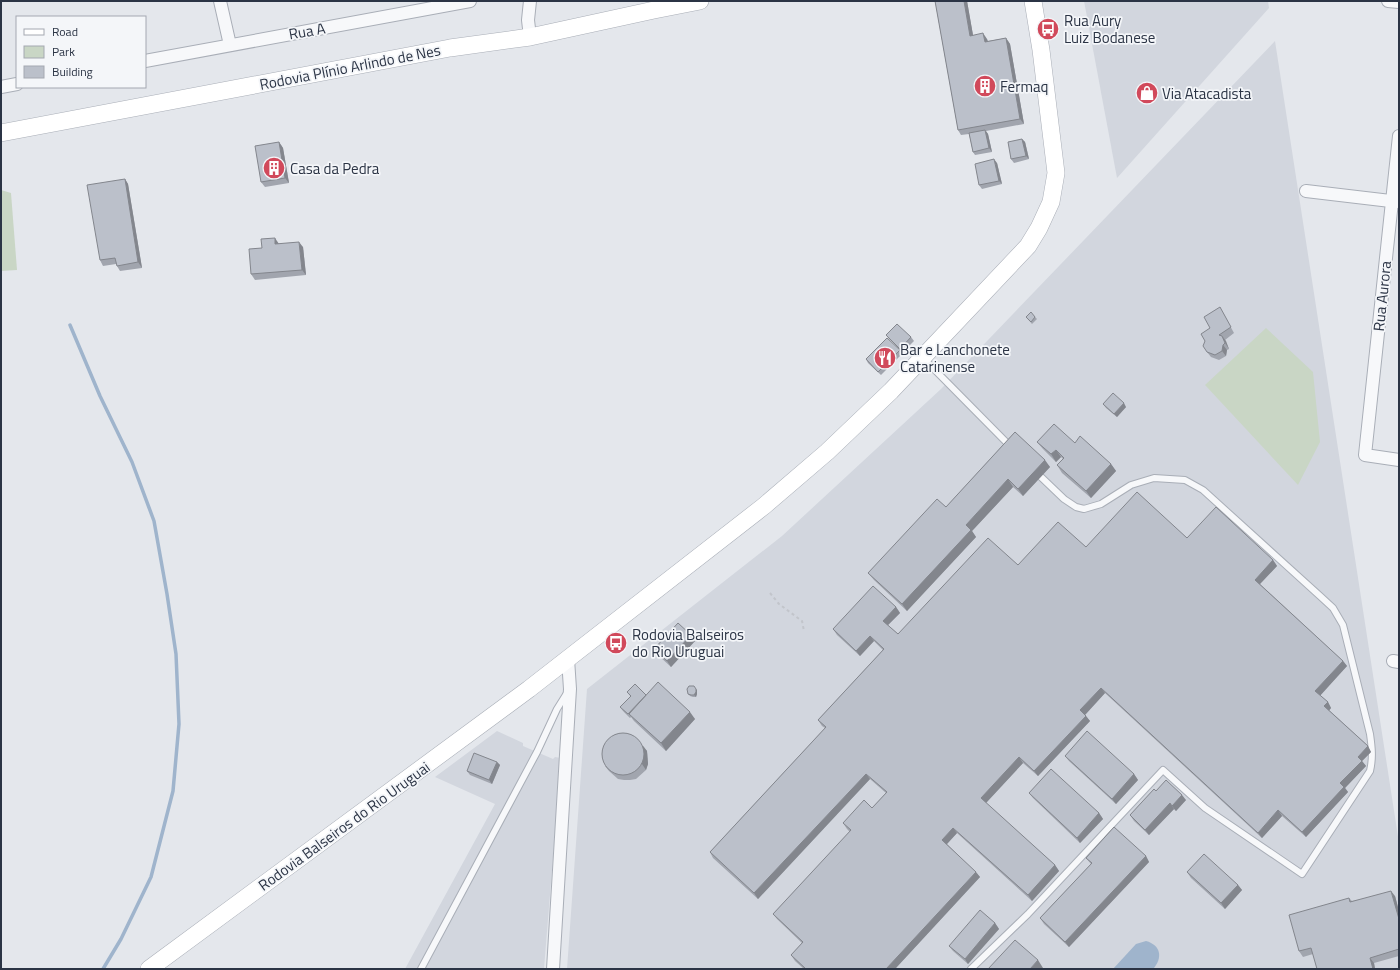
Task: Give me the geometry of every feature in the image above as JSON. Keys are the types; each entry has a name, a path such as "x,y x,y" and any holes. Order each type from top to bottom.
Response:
{"main road":[{"name":"Rodovia Plínio Arlindo de Nes","path":"1,133 450,48 530,37 700,1"},
{"path":"923,358 1028,246 1039,228 1051,202 1056,173 1041,50 1033,1"},
{"name":"Rodovia Balseiros do Rio Uruguai","path":"149,969 529,689 764,506 827,452 891,392 923,358"}],"street":[{"path":"220,1 230,45"},
{"name":"Rua A","path":"146,61 470,1"},
{"path":"530,1 528,20 530,37"},
{"path":"1388,1 1399,2"},
{"path":"1,87 16,84"},
{"name":"Rua Aurora","path":"1399,136 1395,202 1364,455 1399,460"},
{"path":"1306,191 1395,202"},
{"path":"553,969 570,689 568,659"}],"lane":[{"path":"923,358 1012,448"},
{"path":"971,969 1028,914 1163,770 1205,808 1302,874 1370,771 1372,762 1373,752 1370,734 1343,624 1340,619 1333,608 1203,490 1185,480 1154,478 1131,485 1101,504 1084,509 1076,507 1064,499 1041,477"},
{"path":"420,969 537,752 557,709 570,689"}],"path":[{"path":"770,593 779,604 802,621 804,631"}],"shaded area":[{"name":"Via Atacadista","path":"1084,1 1268,1 1269,8 1117,178"},
{"path":"1275,41 1399,843 1399,969 567,969 587,689 782,536 941,389"},
{"path":"497,731 523,743 523,746 553,759 555,757 561,758 544,969 405,969 495,804 435,777"}],"green space":[{"path":"1,190 11,193 17,270 1,271"},
{"path":"1266,328 1313,372 1320,442 1298,485 1205,385"}],"water":[{"path":"1146,941 1155,946 1159,952 1158,961 1153,969 1113,969 1136,944"}],"building":[{"name":"Fermaq","path":"935,1 964,1 970,36 983,33 985,42 1006,38 1020,119 958,130"},
{"path":"985,130 989,148 973,152 969,133"},
{"path":"1022,139 1026,156 1011,159 1008,142"},
{"name":"Casa da Pedra","path":"279,142 285,178 261,182 255,146"},
{"path":"994,159 999,181 979,185 975,164"},
{"path":"125,179 138,262 117,266 115,258 100,260 87,185"},
{"path":"275,238 275,244 299,242 302,270 251,274 249,249 262,248 261,239"},
{"path":"1220,307 1231,327 1219,335 1222,336 1225,343 1222,351 1215,355 1207,352 1203,346 1205,341 1201,334 1210,328 1204,317"},
{"path":"1031,312 1035,317 1031,322 1026,317"},
{"path":"897,324 911,337 900,349 886,335"},
{"name":"Bar e Lanchonete Catarinense","path":"887,338 900,350 878,372 866,359"},
{"path":"1113,393 1124,403 1114,414 1103,404"},
{"path":"1054,424 1075,443 1080,436 1111,464 1086,491 1057,465 1064,458 1056,450 1051,454 1037,442"},
{"path":"1015,432 1045,460 1018,489 1008,479 966,525 971,530 902,604 868,573 937,499 946,507"},
{"path":"1137,492 1187,538 1216,507 1273,560 1255,580 1343,661 1315,691 1328,702 1324,706 1368,746 1358,757 1362,761 1340,783 1344,787 1302,832 1278,810 1258,833 1101,688 1080,710 1086,716 1034,771 1019,757 981,798 1055,865 1028,895 953,828 942,840 976,872 886,969 806,969 791,955 803,942 773,914 851,830 843,823 864,800 872,808 887,792 866,774 754,893 710,852 826,727 818,720 884,649 870,636 856,651 833,629 873,586 896,607 883,621 898,634 988,538 1018,565 1058,522 1086,547"},
{"path":"678,623 691,635 667,661 654,649"},
{"path":"658,682 690,712 661,743 629,714"},
{"path":"635,684 646,695 628,714 620,707 631,696 627,692"},
{"path":"689,686 694,686 696,689 694,695 688,694 687,689"},
{"path":"1087,731 1134,774 1112,799 1065,756"},
{"path":"619,733 627,733 638,739 644,750 644,758 638,769 627,775 619,775 608,769 602,758 602,750 608,739"},
{"path":"474,753 497,762 489,780 467,771"},
{"path":"1051,769 1099,813 1077,838 1029,793"},
{"path":"1166,780 1182,795 1172,806 1170,803 1145,830 1130,815 1154,789 1156,791"},
{"path":"1114,827 1146,856 1065,942 1040,918 1092,863 1086,858"},
{"path":"1204,854 1238,885 1221,903 1187,872"},
{"path":"1391,891 1399,919 1399,949 1370,958 1373,969 1317,969 1311,948 1299,951 1289,915 1349,898 1350,902"},
{"path":"980,910 995,923 965,959 949,946"},
{"path":"1015,940 1038,960 1030,969 988,969"}],"waterway":[{"path":"70,325 100,396 132,462 154,521 176,654 179,724 173,791 151,877 121,939 103,969"}],"place":[{"name":"Rua Aury Luiz Bodanese","path":"1048,29"},
{"name":"Fermaq","path":"985,86"},
{"name":"Via Atacadista","path":"1147,93"},
{"name":"Casa da Pedra","path":"274,168"},
{"name":"Bar e Lanchonete Catarinense","path":"885,358"},
{"name":"Rodovia Balseiros do Rio Uruguai","path":"616,643"}]}
